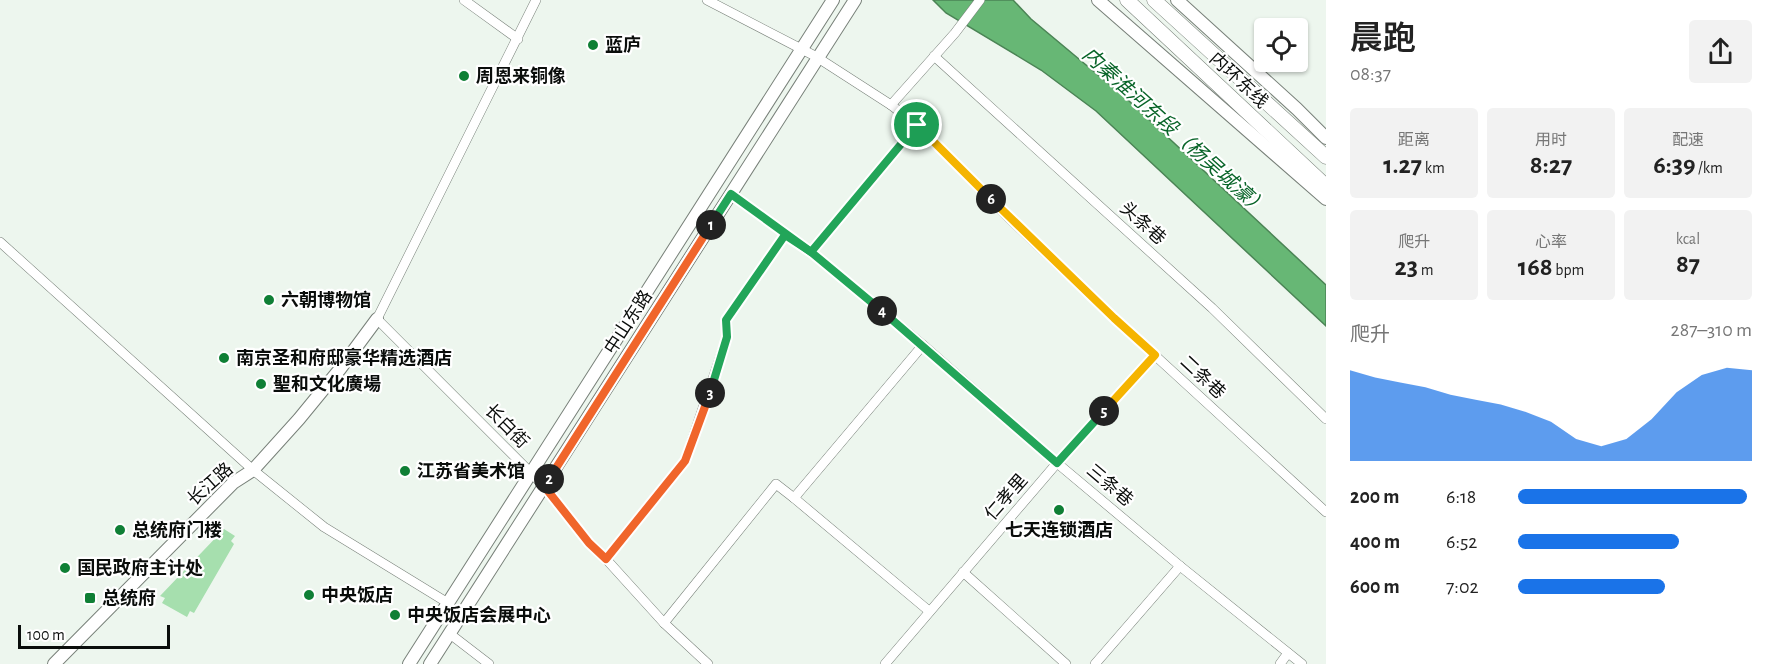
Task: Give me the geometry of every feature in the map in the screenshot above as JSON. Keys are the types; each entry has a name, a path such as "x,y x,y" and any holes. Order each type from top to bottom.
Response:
{"highway":[{"name":"内环东线","path":"1127,0 1326,186"},
{"name":"内环东线","path":"1154,0 1326,157"}],"main road":[{"name":"中山东路","path":"410,664 833,0"},
{"name":"中山东路","path":"430,664 816,57 855,0"},
{"path":"1098,0 1326,199"},
{"path":"1178,0 1326,138"},
{"name":"长江路","path":"54,664 233,483 253,470 299,419 377,320"}],"street":[{"path":"464,0 518,39"},
{"path":"377,320 536,0"},
{"name":"二条巷","path":"707,0 816,57 891,105 917,125 1011,219 1326,512"},
{"path":"891,105 955,33 980,0"},
{"name":"头条巷","path":"934,56 1212,308 1326,419"},
{"path":"811,252 917,125"},
{"name":"三条巷","path":"731,194 811,252 923,345 1179,566 1302,664"},
{"path":"606,559 685,461 727,337 726,320 785,235"},
{"path":"0,242 253,470 324,527 448,603"},
{"name":"长白街","path":"377,320 544,486 589,543 664,623 708,664"},
{"path":"794,498 923,345"},
{"name":"仁孝里","path":"885,664 1057,463 1155,355"},
{"path":"664,623 776,484 929,611"},
{"path":"1095,664 1179,566"},
{"path":"963,572 1066,664"},
{"path":"450,634 489,664"},
{"path":"1280,664 1288,653"}],"shaded area":[{"path":"933,0 1013,0 1031,19 1128,100 1326,285 1326,326 1096,111 1041,70 946,13"},
{"path":"224,529 235,536 231,541 234,544 194,613 190,611 187,617 162,603 165,598 160,596"}],"place":[{"name":"蓝庐","path":"593,45"},
{"name":"周恩来铜像","path":"464,76"},
{"name":"六朝博物馆","path":"269,300"},
{"name":"南京圣和府邸豪华精选酒店","path":"224,358"},
{"name":"聖和文化廣場","path":"261,384"},
{"name":"江苏省美术馆","path":"405,471"},
{"name":"七天连锁酒店","path":"1059,510"},
{"name":"总统府门楼","path":"120,530"},
{"name":"国民政府主计处","path":"65,568"},
{"name":"中央饭店","path":"309,595"},
{"name":"总统府","path":"90,598"},
{"name":"中央饭店会展中心","path":"395,615"}],"route":[{"path":"917,125 811,252 731,194 544,486 589,543 606,559 685,461 727,337 726,320 785,235 811,252 923,345 1057,463 1155,355 1011,219 917,125"}],"water label":[{"name":"内秦淮河东段（杨吴城濠）","path":"1175,131"}]}
